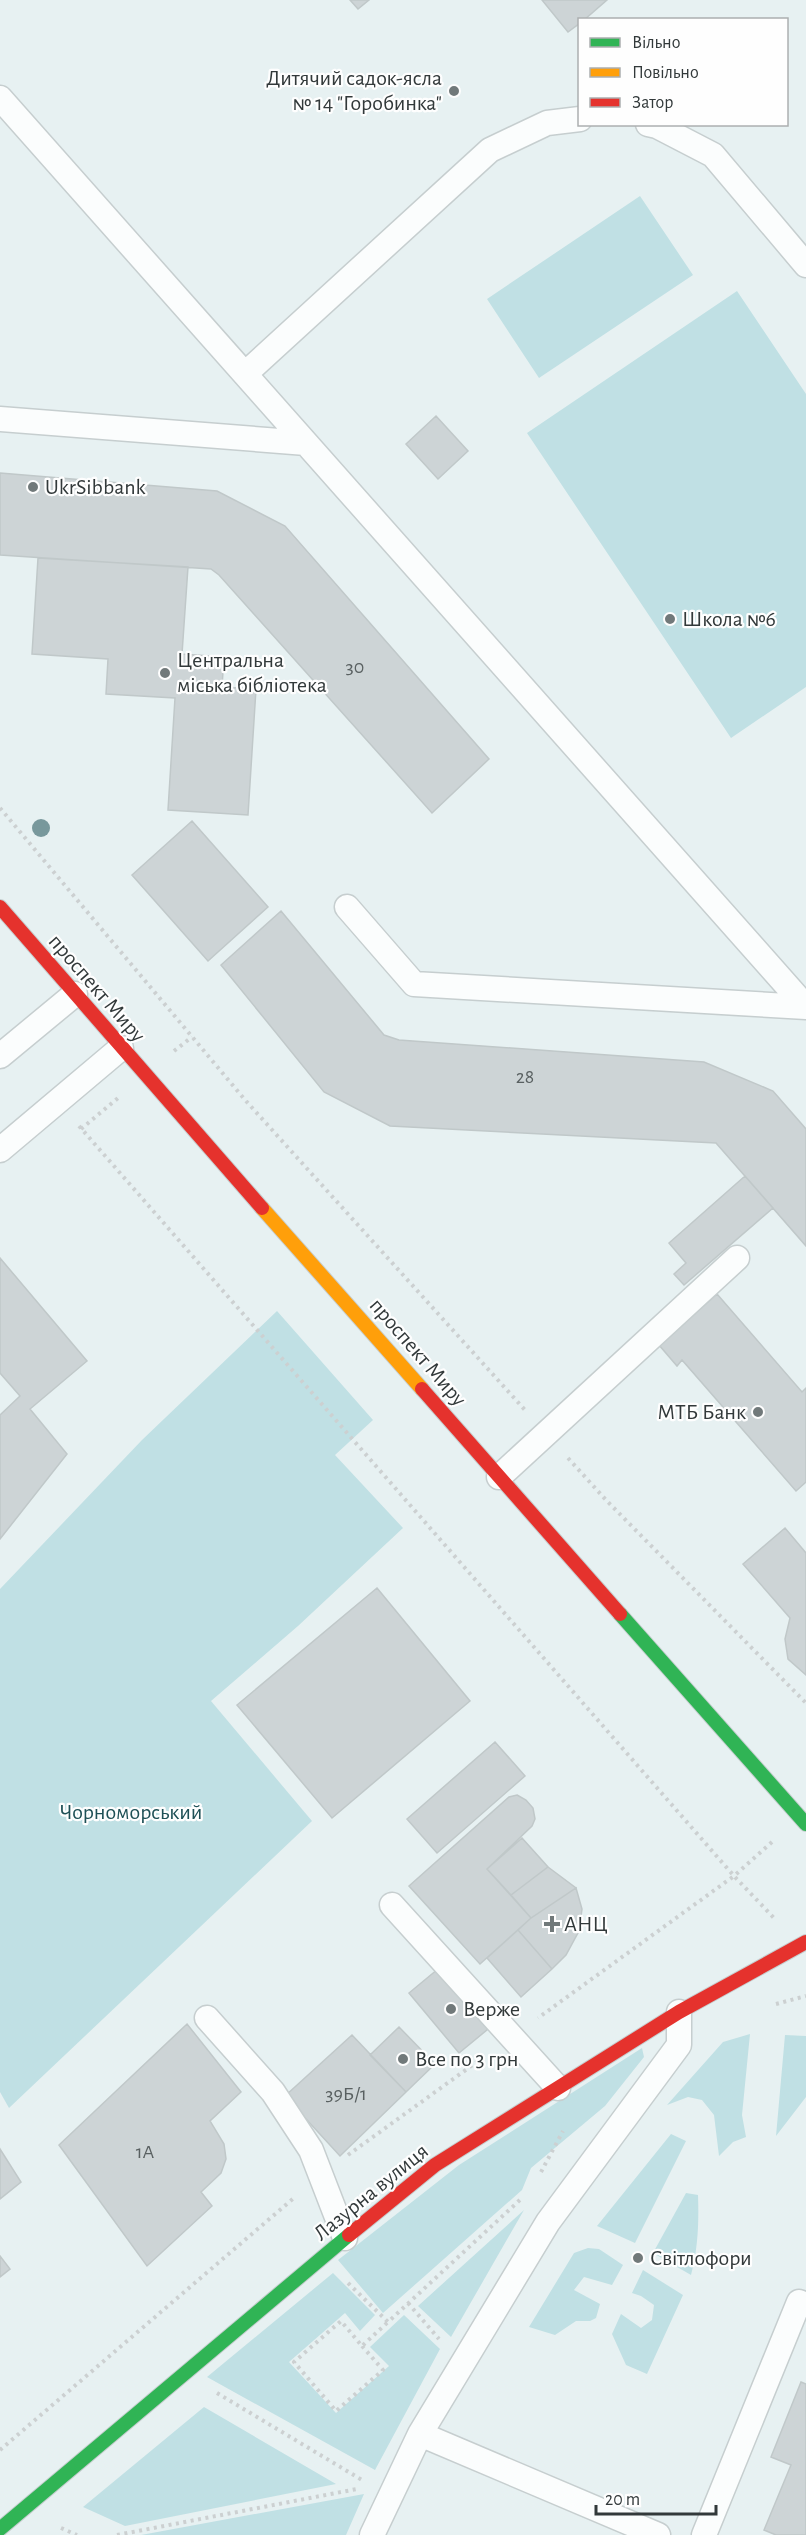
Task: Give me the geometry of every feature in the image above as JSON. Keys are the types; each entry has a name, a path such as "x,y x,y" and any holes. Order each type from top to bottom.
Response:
{"street":[{"name":"проспект Миру","path":"0,907 120,1048 803,1821"},
{"name":"Лазурна вулиця","path":"0,2529 435,2165 679,2012 803,1944"}],"lane":[{"path":"0,98 806,1007"},
{"path":"245,374 490,150 547,123 578,119"},
{"path":"657,126 713,155 806,265"},
{"path":"0,419 306,443"},
{"path":"347,907 414,984 806,1007"},
{"path":"0,1056 75,994"},
{"path":"0,1150 120,1048"},
{"path":"500,1477 737,1258"},
{"path":"392,1905 558,2088"},
{"path":"372,2535 420,2434 548,2223 679,2045 679,2012"},
{"path":"207,2018 273,2092 311,2150 345,2238"},
{"path":"704,2535 799,2302 806,2305"},
{"path":"420,2434 658,2535"}],"path":[{"path":"0,808 246,1101 606,1500 806,1703"},
{"path":"57,1101 734,1876 803,1944"},
{"path":"0,2450 320,2175 734,1876 803,1821"},
{"path":"774,2004 806,1996"},
{"path":"537,2179 568,2121"},
{"path":"362,2346 524,2196"},
{"path":"343,2278 388,2322"},
{"path":"408,2303 462,2365"},
{"path":"341,2321 362,2346 383,2370 336,2411 294,2362 341,2321"},
{"path":"209,2399 214,2391 373,2486"},
{"path":"117,2535 398,2481"}],"green space":[{"path":"640,196 693,275 539,378 487,299"},
{"path":"737,291 806,394 806,687 731,738 527,433"},
{"name":"Чорноморський","path":"277,1311 373,1420 335,1455 403,1528 298,1626 211,1701 312,1821 9,2108 0,2092 0,1589 142,1440"},
{"path":"750,2034 742,2115 746,2137 733,2142 719,2156 714,2115 702,2100 688,2097 667,2105 723,2042"},
{"path":"785,2035 806,2036 806,2097 776,2136"},
{"path":"642,2048 644,2057 605,2106 531,2168 522,2190 383,2313 338,2260 459,2165"},
{"path":"671,2134 686,2141 635,2243 597,2226"},
{"path":"686,2193 698,2195 697,2235 691,2275 653,2253"},
{"path":"524,2210 451,2337 418,2306"},
{"path":"588,2248 599,2249 623,2265 612,2285 584,2277 574,2290 600,2304 596,2318 590,2321 576,2321 555,2335 529,2327 574,2253"},
{"path":"643,2270 683,2295 647,2374 626,2365 612,2334 621,2314 641,2328 652,2320 654,2305 632,2293"},
{"path":"333,2273 375,2315 360,2331 345,2313 289,2362 336,2413 389,2366 370,2347 404,2315 440,2349 375,2470 207,2377"},
{"path":"204,2407 336,2484 125,2526 83,2507"},
{"path":"364,2494 346,2535 141,2535"}],"building":[{"path":"350,0 369,0 358,9"},
{"path":"542,0 607,0 586,18 578,18 578,24 568,32"},
{"path":"436,416 468,451 438,479 406,444"},
{"path":"0,473 217,491 285,526 489,759 432,813 219,575 211,569 0,555"},
{"name":"Центральна міська бібліотека","path":"38,558 188,567 182,654 224,657 222,687 256,689 248,815 168,810 175,698 106,694 108,659 32,654"},
{"path":"192,821 268,907 208,961 132,875"},
{"path":"281,911 384,1035 399,1040 704,1062 773,1091 806,1129 806,1246 716,1143 390,1126 324,1092 221,965"},
{"path":"745,1176 773,1208 684,1285 674,1274 686,1263 669,1243"},
{"path":"0,1258 87,1361 30,1409 67,1454 0,1539 0,1415 20,1396 0,1373"},
{"path":"717,1294 802,1392 806,1388 806,1482 796,1491 682,1360 677,1366 659,1345"},
{"path":"785,1528 806,1553 806,1675 788,1659 785,1639 790,1618 743,1564"},
{"path":"377,1588 470,1701 332,1818 237,1705"},
{"path":"495,1742 525,1776 437,1853 407,1819"},
{"path":"517,1795 533,1808 535,1819 532,1826 487,1869 531,1918 480,1964 409,1886 509,1797"},
{"path":"522,1838 548,1867 511,1895 487,1869"},
{"path":"548,1867 576,1888 531,1918 511,1895"},
{"name":"АНЦ","path":"576,1888 582,1909 579,1931 566,1955 552,1969 518,1930 531,1918"},
{"path":"518,1930 552,1969 521,1997 487,1958"},
{"name":"Верже","path":"444,1964 493,2025 459,2053 409,1993"},
{"path":"187,2024 241,2092 210,2121 224,2144 226,2159 221,2173 201,2192 212,2206 147,2266 59,2145"},
{"name":"Все по 3 грн","path":"399,2027 435,2064 406,2092 370,2055"},
{"path":"352,2035 406,2092 340,2156 285,2096"},
{"path":"0,2149 21,2182 0,2199"},
{"path":"0,2256 10,2269 0,2277"},
{"path":"801,2382 806,2384 806,2535 776,2535 764,2530 791,2465 771,2457"}],"traffic: fast":[{"path":"620,1614 806,1824"},
{"path":"0,2529 349,2235"}],"traffic: slow":[{"path":"262,1208 422,1389"}],"traffic: jam":[{"path":"0,907 262,1208"},
{"path":"422,1389 620,1614"},
{"path":"349,2235 435,2165 679,2012 806,1942"}],"place":[{"name":"Дитячий садок-ясла № 14 \"Горобинка\"","path":"454,91"},
{"name":"UkrSibbank","path":"33,487"},
{"name":"Школа №6","path":"670,619"},
{"name":"Центральна міська бібліотека","path":"165,673"},
{"name":"МТБ Банк","path":"758,1412"},
{"name":"АНЦ","path":"552,1924"},
{"name":"Верже","path":"451,2009"},
{"name":"Все по 3 грн","path":"403,2059"},
{"name":"Світлофори","path":"638,2258"}]}
